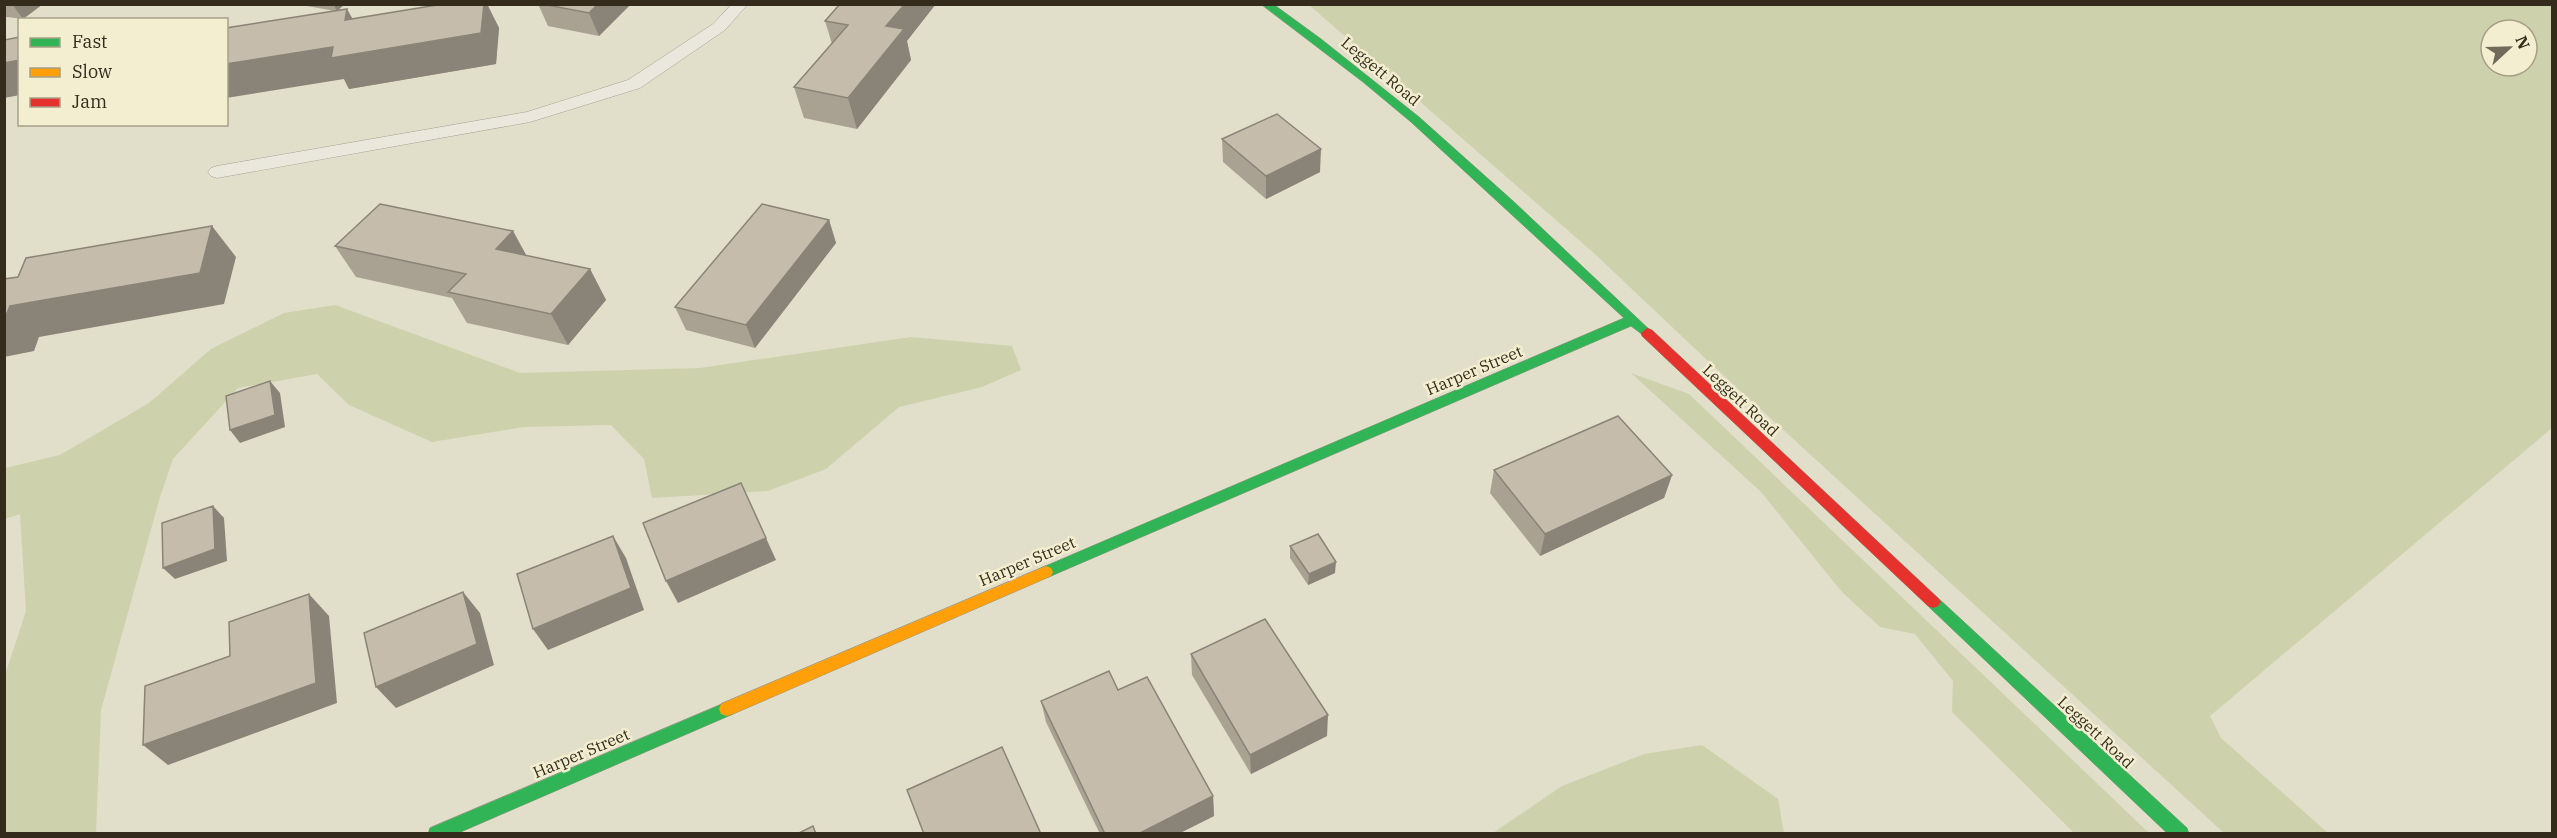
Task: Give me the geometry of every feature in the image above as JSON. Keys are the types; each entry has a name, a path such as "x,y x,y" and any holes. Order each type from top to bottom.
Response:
{"street":[{"name":"Leggett Road","path":"1266,4 1314,37 1371,82 1480,178 2181,834"},
{"name":"Harper Street","path":"436,834 1632,320"}],"lane":[{"path":"217,172 530,117 634,84 719,27 741,4"}],"green space":[{"path":"1309,5 2552,5 2552,428 2210,716 2221,738 2328,833 2224,833 1709,362 1596,255"},
{"path":"335,305 520,373 700,368 911,337 1012,346 1021,370 982,387 899,407 826,469 768,491 652,498 644,459 611,425 524,427 432,442 349,405 317,374 238,388 173,459 160,497 101,710 96,833 5,833 5,675 26,611 20,514 5,519 5,468 60,455 149,403 211,349 284,313"},
{"path":"1631,373 1689,394 2149,833 2074,833 1952,712 1953,681 1915,634 1880,627 1842,592 1761,492"},
{"path":"1702,745 1778,799 1784,833 1493,833 1562,786 1644,754"}],"building":[{"path":"443,4 484,4 481,33 331,58 333,47 228,64 228,28 347,9 345,20"},
{"path":"542,4 598,4 589,13"},
{"path":"840,4 905,4 886,26 904,29 848,98 794,87 848,25 825,21"},
{"path":"18,37 18,60 4,63 4,40"},
{"path":"1277,114 1321,149 1266,176 1222,139"},
{"path":"380,204 513,231 496,249 590,269 551,314 448,292 466,274 335,246"},
{"path":"762,204 829,220 746,325 675,307"},
{"path":"212,226 200,273 10,306 4,320 4,279 18,277 26,258"},
{"path":"270,381 275,415 230,430 226,396"},
{"path":"1618,416 1672,475 1545,534 1494,470"},
{"path":"741,483 766,538 666,581 643,523"},
{"path":"213,506 215,549 163,568 162,523"},
{"path":"1318,534 1336,562 1309,574 1290,546"},
{"path":"613,536 631,588 533,629 517,574"},
{"path":"463,592 477,644 376,687 364,633"},
{"path":"309,594 316,683 143,745 145,686 230,656 229,622"},
{"path":"1265,619 1328,715 1250,755 1191,654"},
{"path":"1109,671 1118,690 1147,677 1213,796 1138,834 1105,834 1041,701"},
{"path":"1002,747 1041,834 924,834 907,790"},
{"path":"813,826 816,834 797,834"}],"traffic: fast":[{"path":"1266,4 1366,79 1415,120 1647,333"},
{"path":"1046,572 1632,320"},
{"path":"1933,602 2181,834"},
{"path":"436,834 727,709"}],"traffic: slow":[{"path":"727,709 1046,572"}],"traffic: jam":[{"path":"1647,333 1933,602"}]}
